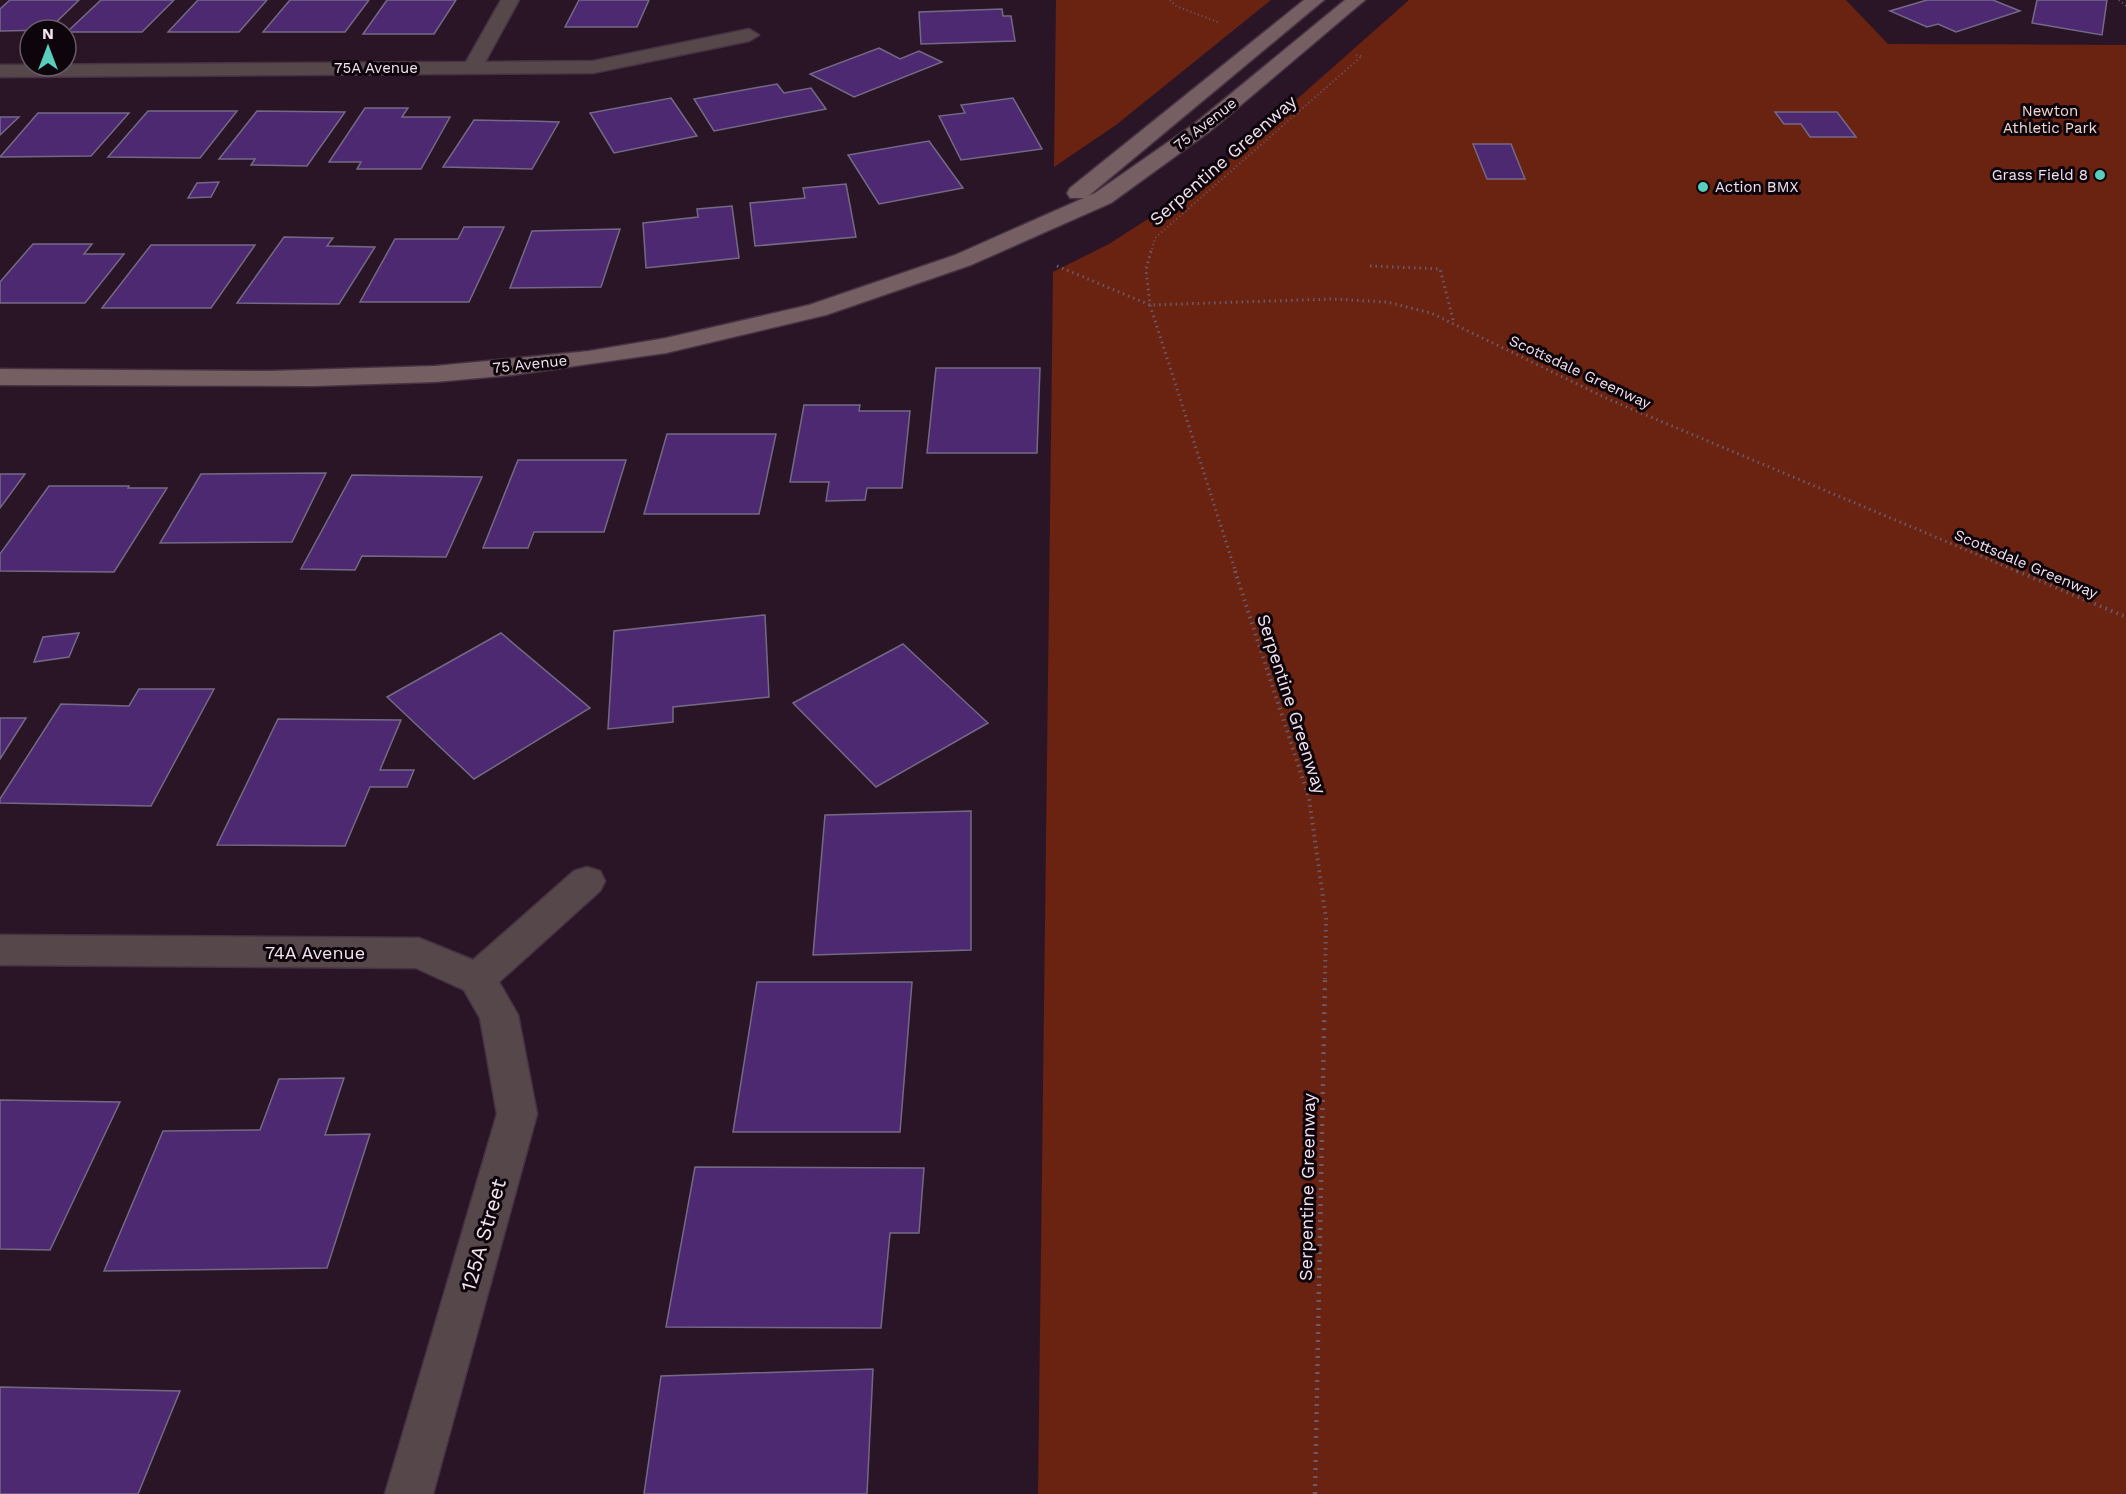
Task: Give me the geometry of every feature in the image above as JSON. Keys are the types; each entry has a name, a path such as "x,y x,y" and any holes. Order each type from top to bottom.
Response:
{"street":[{"path":"472,68 510,0"},
{"name":"75 Avenue","path":"1040,226 1168,117 1315,0"},
{"name":"75 Avenue","path":"0,377 360,377 462,371 559,361 732,332 810,313 907,283 1005,243 1100,200 1208,126 1356,0"},
{"name":"75A Avenue","path":"0,71 593,67 749,35"},
{"path":"477,979 587,880"},
{"name":"74A Avenue","path":"0,950 419,953 477,979"},
{"name":"125A Street","path":"409,1494 517,1114 498,1015 477,979"}],"path":[{"path":"1170,0 1185,10 1229,26"},
{"path":"2119,0 2126,6"},
{"name":"Serpentine Greenway","path":"1315,1494 1326,919 1309,798 1150,305 1146,270 1155,238 1362,57 1348,53"},
{"name":"Scottsdale Greenway","path":"1005,243 1150,305 1360,300 1410,306 1454,323 1608,399 2126,618"},
{"path":"1370,266 1440,268 1454,323"}],"green space":[{"path":"1056,0 1271,0 1116,125 1054,167"},
{"name":"Newton Athletic Park","path":"1409,0 1846,0 1888,44 2126,45 2126,1494 1038,1494 1053,272 1109,244 1199,186"}],"building":[{"path":"10,0 79,0 60,18 18,18 18,31 0,31 0,9"},
{"path":"101,0 174,0 142,32 78,32 78,22"},
{"path":"198,0 267,0 239,32 168,32"},
{"path":"290,0 369,0 345,32 263,32"},
{"path":"387,0 456,0 434,34 363,34"},
{"path":"579,0 649,0 637,27 565,27"},
{"path":"1927,0 1993,0 2020,11 1956,32 1938,24 1927,27 1890,11"},
{"path":"2037,0 2107,0 2102,35 2032,23"},
{"path":"1002,9 1003,16 1011,16 1015,41 921,44 919,12"},
{"path":"879,48 900,59 919,51 942,62 854,97 810,74"},
{"path":"777,84 784,93 811,88 826,109 714,131 694,99"},
{"path":"671,98 697,136 614,153 590,113"},
{"path":"1013,98 1042,149 961,160 939,116 965,113 961,105"},
{"path":"365,108 408,108 402,117 450,117 421,169 357,169 361,162 329,162"},
{"path":"148,111 237,111 200,158 108,157"},
{"path":"257,111 345,112 307,166 251,165 255,159 219,159"},
{"path":"1775,112 1837,112 1856,137 1810,137 1801,124 1784,124"},
{"path":"38,113 129,113 91,156 0,157"},
{"path":"0,117 19,117 0,135"},
{"path":"474,120 559,122 532,169 443,167"},
{"path":"929,141 963,188 879,204 848,155"},
{"path":"1473,144 1511,144 1525,179 1487,179"},
{"path":"219,182 211,197 188,198 197,183"},
{"path":"846,184 856,237 755,246 750,203 805,198 803,188"},
{"path":"732,206 739,258 646,268 643,223 698,217 697,209"},
{"path":"464,227 504,227 469,302 360,302 395,239 458,239"},
{"path":"620,229 601,287 510,288 532,231"},
{"path":"284,237 333,238 327,246 375,247 339,304 237,303"},
{"path":"33,244 92,244 84,254 124,254 85,303 0,303 0,282"},
{"path":"151,245 255,245 211,308 102,308"},
{"path":"936,368 1040,368 1037,453 927,453"},
{"path":"804,405 860,405 859,411 910,411 902,488 867,488 865,500 826,501 829,482 790,482"},
{"path":"667,434 776,434 759,514 644,514"},
{"path":"518,460 626,460 604,532 534,532 528,548 483,548"},
{"path":"326,473 292,542 160,543 201,474"},
{"path":"0,474 25,474 0,508"},
{"path":"352,475 482,477 446,557 362,556 355,570 301,569"},
{"path":"49,486 167,488 114,572 0,571 0,554"},
{"path":"765,615 769,697 673,707 673,722 608,729 614,631"},
{"path":"79,633 69,657 34,662 43,637"},
{"path":"501,633 590,708 474,779 387,697"},
{"path":"903,644 988,723 876,787 793,703"},
{"path":"139,689 214,689 151,806 0,803 0,799 61,704 129,706"},
{"path":"0,718 26,718 0,759"},
{"path":"278,719 401,720 380,770 414,770 407,787 370,787 345,846 217,845"},
{"path":"971,811 971,950 813,955 825,815"},
{"path":"757,982 912,982 900,1132 733,1132"},
{"path":"344,1078 325,1135 370,1134 327,1268 104,1271 163,1131 260,1130 279,1079"},
{"path":"0,1100 120,1102 50,1250 0,1249"},
{"path":"695,1167 924,1168 919,1233 890,1233 881,1328 666,1327"},
{"path":"873,1369 867,1494 644,1494 661,1376"},
{"path":"0,1387 180,1391 138,1494 0,1494"}],"place":[{"name":"Grass Field 8","path":"2100,175"},
{"name":"Action BMX","path":"1703,187"}]}
